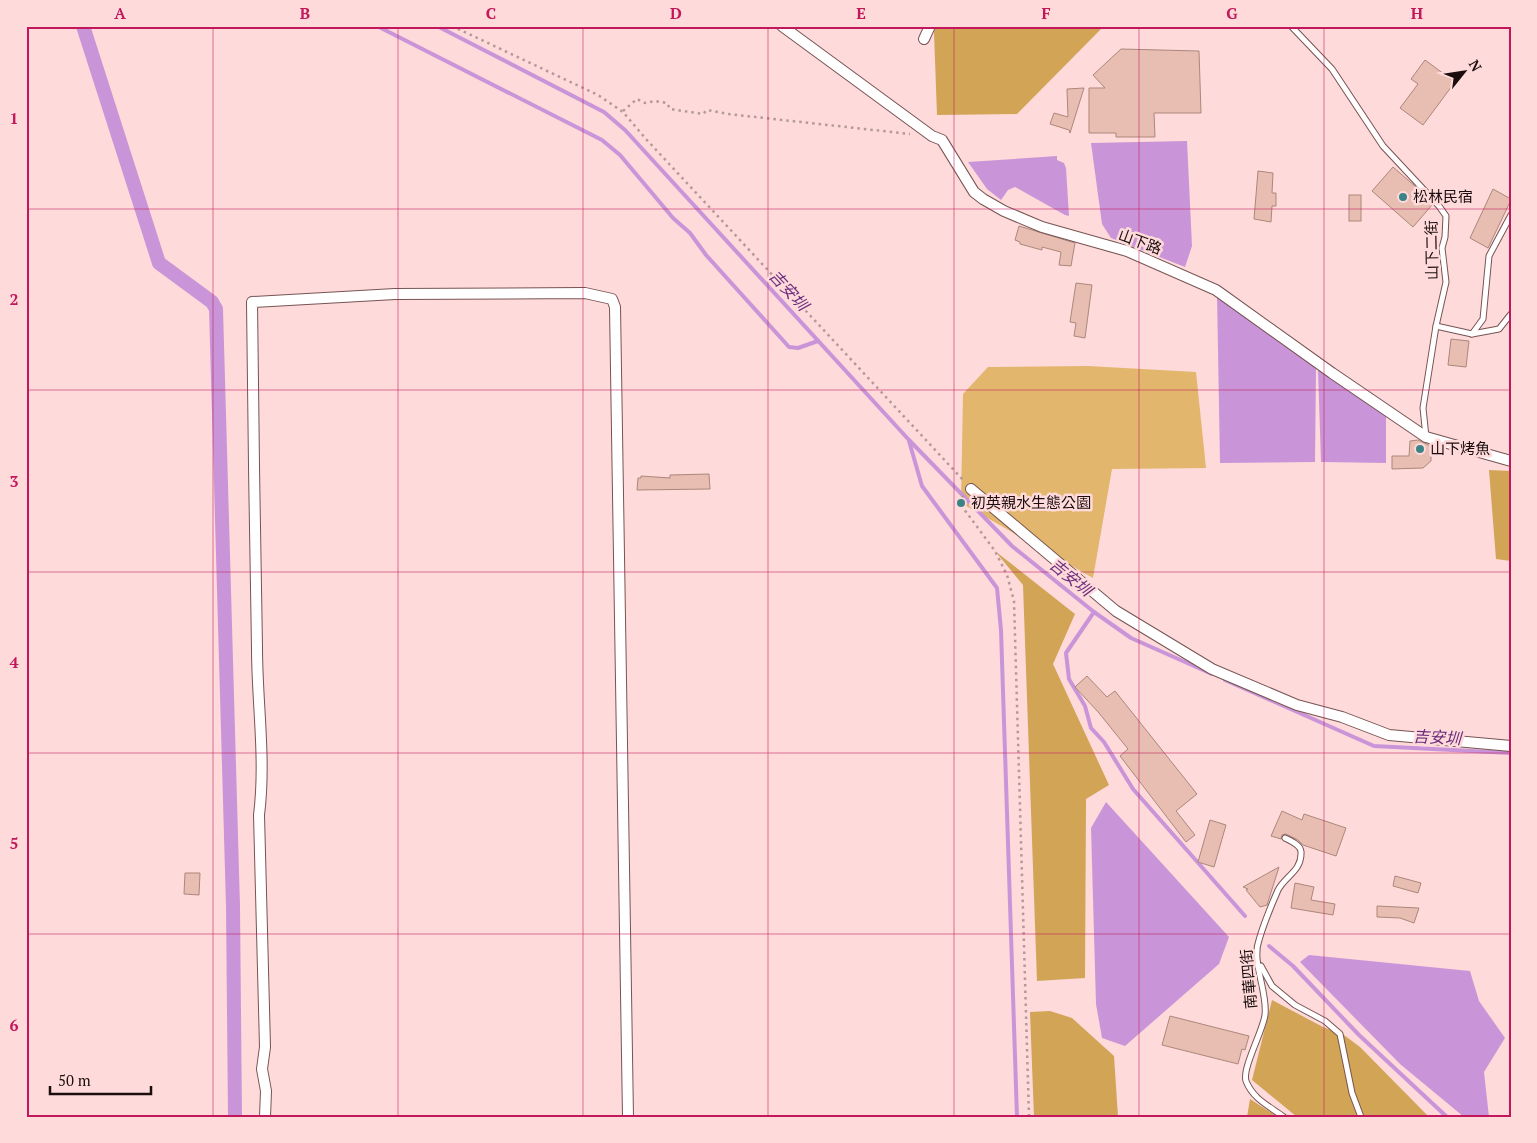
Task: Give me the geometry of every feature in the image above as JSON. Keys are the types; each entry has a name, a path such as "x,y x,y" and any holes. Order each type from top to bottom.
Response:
{"street":[{"name":"山下路","path":"782,26 932,136 942,140 974,192 983,199 1004,211 1042,227 1127,251 1216,290 1426,437 1511,461"},
{"path":"924,39 930,26"},
{"path":"265,1117 266,1091 262,1069 265,1047 259,815 262,793 257,672 252,302 394,294 585,293 612,299 615,307 628,1117"},
{"path":"971,488 1116,610 1212,669 1298,705 1342,717 1389,735 1511,746"}],"lane":[{"name":"山下二街","path":"1291,26 1332,69 1383,146 1446,216 1442,248 1446,282 1436,326 1423,408 1426,437"},
{"path":"1472,334 1483,319 1488,256 1511,215"},
{"path":"1436,326 1472,334 1499,329 1511,314"},
{"name":"南華四街","path":"1284,1117 1252,1094 1245,1078 1266,1013 1258,942 1279,889 1298,868 1301,852 1299,846 1285,838"},
{"path":"1258,954 1262,971 1272,986 1295,1005 1325,1022 1340,1034 1352,1093 1361,1117"}],"path":[{"path":"452,26 598,95 623,112 646,140 971,488"},
{"path":"623,112 637,99 645,103 655,101 667,103 670,108 703,114 708,110 728,114 932,136"},
{"path":"958,501 995,551 1007,575 1014,601 1029,1117"}],"shaded area":[{"path":"936,26 1104,26 1017,114 937,115 934,32"},
{"path":"1187,141 1192,246 1185,267 1111,238 1102,224 1091,143"},
{"path":"1057,156 1057,160 1064,163 1066,168 1069,216 1015,187 1008,190 1001,200 987,189 968,162"},
{"path":"1217,294 1316,368 1315,462 1220,463"},
{"path":"1088,366 1196,372 1206,468 1112,469 1093,578 961,503 963,394 988,367"},
{"path":"1318,370 1386,415 1386,463 1321,462"},
{"path":"1489,470 1511,471 1511,561 1496,559"},
{"path":"995,551 1075,614 1053,664 1109,785 1086,799 1085,978 1037,981 1023,585"},
{"path":"1106,802 1229,937 1219,964 1125,1046 1102,1038 1096,1004 1091,828"},
{"path":"1309,955 1470,971 1479,1001 1505,1038 1484,1072 1489,1117 1464,1117 1400,1064 1300,962"},
{"path":"1272,1000 1323,1027 1344,1035 1360,1047 1429,1117 1297,1117 1252,1080"},
{"path":"1050,1011 1072,1018 1114,1056 1118,1117 1034,1117 1030,1012"},
{"path":"1250,1099 1278,1117 1247,1117"}],"building":[{"path":"1121,49 1199,51 1201,113 1154,113 1155,137 1116,137 1116,133 1089,133 1089,88 1105,88 1093,75"},
{"path":"1425,60 1455,82 1423,125 1400,108 1418,84 1411,79"},
{"path":"1084,88 1070,133 1069,130 1050,124 1054,113 1068,117 1067,89"},
{"name":"松林民宿","path":"1393,167 1416,187 1432,205 1413,227 1372,191"},
{"path":"1258,171 1273,173 1272,193 1276,193 1276,206 1272,206 1271,222 1254,219"},
{"path":"1493,189 1511,200 1488,248 1470,238"},
{"path":"1349,195 1361,195 1361,221 1349,221"},
{"path":"1019,226 1075,243 1071,266 1059,265 1061,252 1042,247 1042,250 1020,244 1020,242 1015,240"},
{"path":"1076,283 1092,285 1085,338 1074,336 1076,323 1070,322"},
{"path":"1451,339 1469,341 1466,367 1448,365"},
{"name":"山下烤魚","path":"1418,440 1431,446 1431,461 1423,468 1392,469 1392,456 1409,456 1410,441"},
{"path":"709,474 710,489 637,490 638,478 641,478 641,476 670,478 670,475"},
{"path":"1087,676 1107,697 1115,691 1197,794 1176,811 1195,835 1186,842 1120,756 1128,749 1075,687"},
{"path":"1282,811 1302,820 1304,814 1346,828 1336,856 1303,845 1286,834 1282,835 1281,839 1271,836"},
{"path":"1210,820 1226,825 1214,867 1198,862"},
{"path":"1279,867 1267,905 1260,907 1246,890 1248,889 1243,887"},
{"path":"185,873 200,873 199,895 184,894"},
{"path":"1395,876 1421,883 1418,893 1393,886"},
{"path":"1295,883 1314,887 1311,900 1335,904 1333,915 1291,908"},
{"path":"1377,906 1419,908 1414,923 1400,918 1377,917"},
{"path":"1170,1016 1249,1036 1245,1050 1242,1049 1238,1064 1162,1045"}],"waterway":[{"path":"83,26 159,263 212,302 216,309 233,906 235,1117"},
{"path":"377,26 602,140 620,155 673,218 690,233 706,255 789,347 798,348 818,341"},
{"name":"吉安圳","path":"437,26 604,112 625,130 909,440 1012,546 1094,612 1131,638 1212,674"},
{"path":"909,441 922,486 997,588 1001,630 1017,1117"},
{"name":"吉安圳","path":"1094,612 1066,653 1069,679 1085,706 1091,728 1104,742 1133,789 1245,916"},
{"name":"吉安圳","path":"1225,680 1374,746 1511,753"},
{"name":"吉安圳","path":"1269,946 1293,966 1359,1035 1447,1117"}],"place":[{"name":"松林民宿","path":"1403,197"},
{"name":"山下烤魚","path":"1420,449"},
{"name":"初英親水生態公園","path":"961,503"}]}
